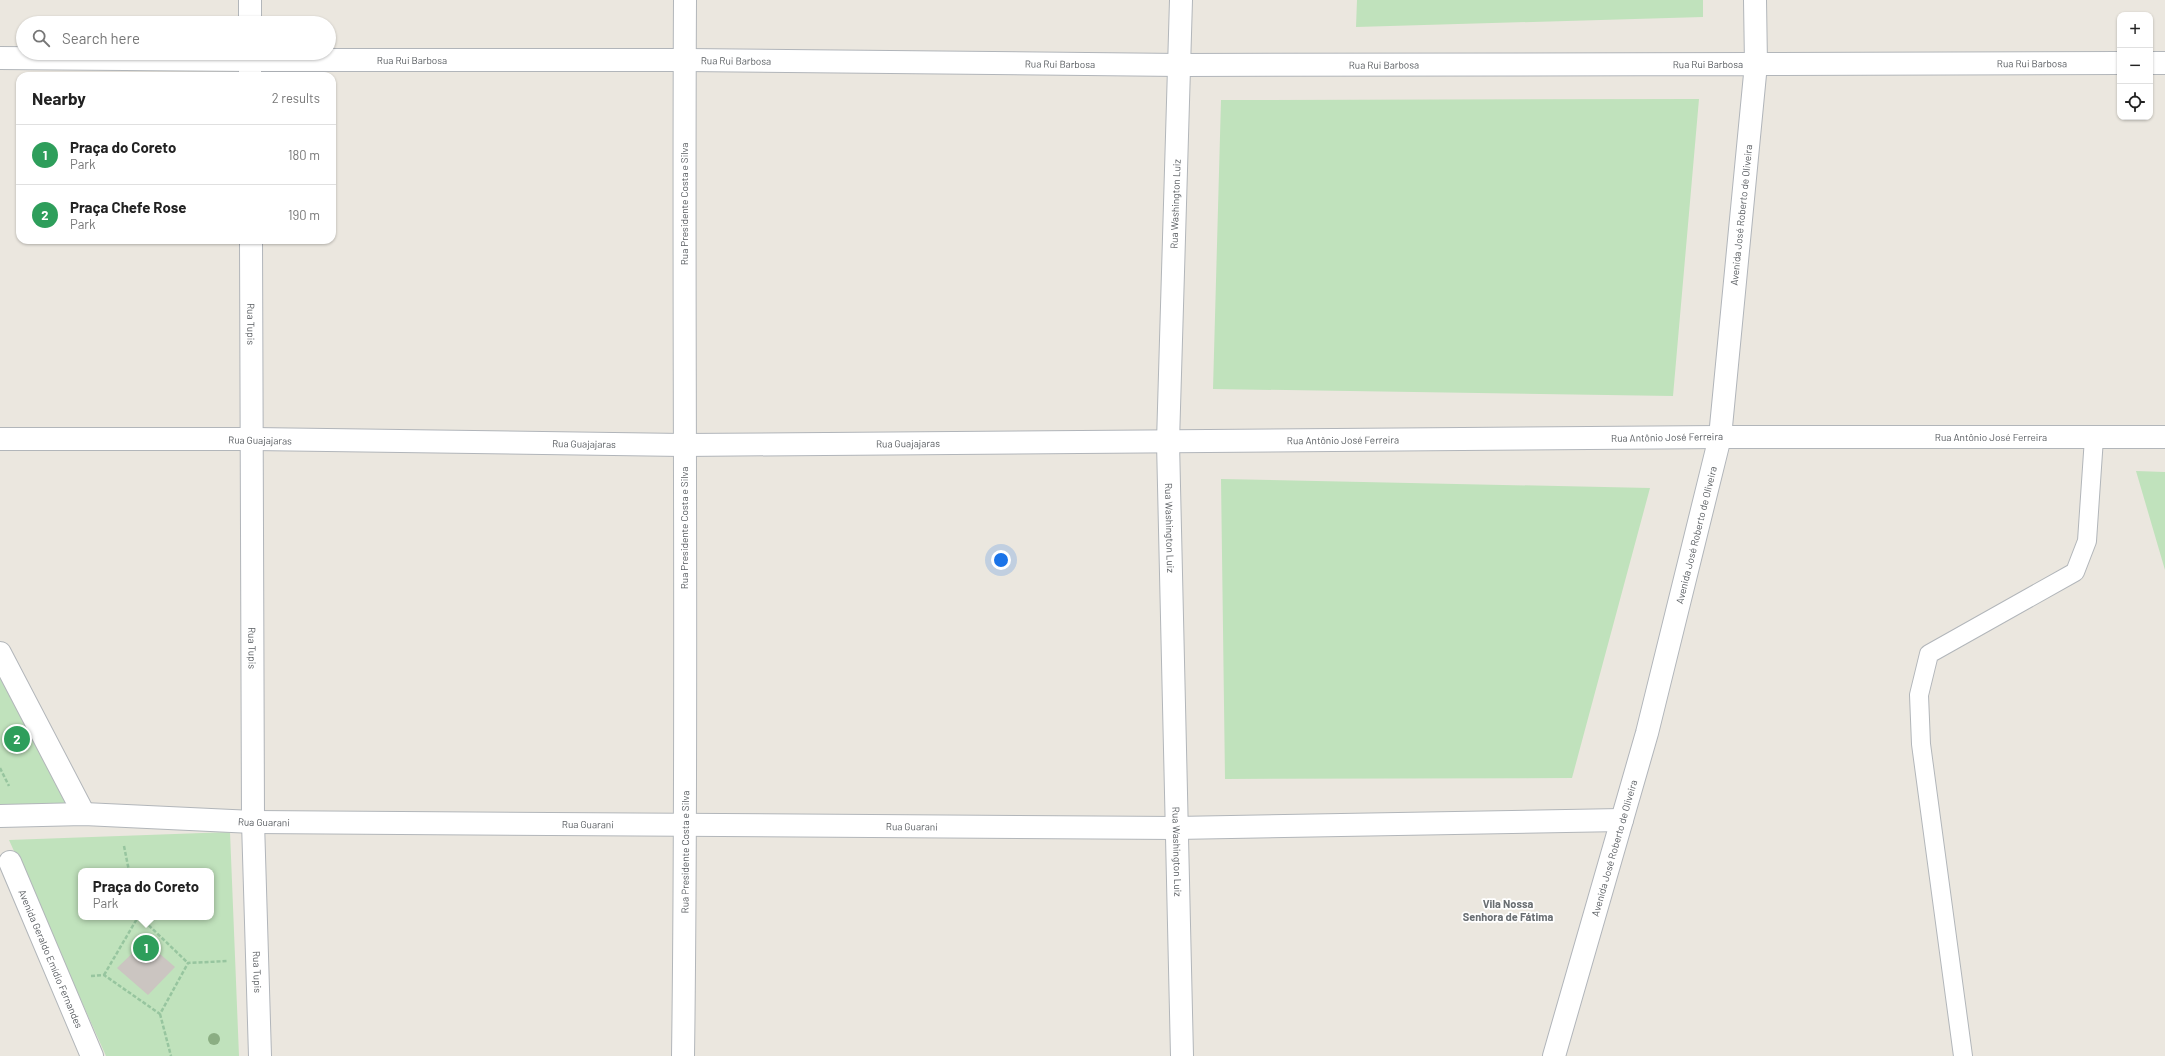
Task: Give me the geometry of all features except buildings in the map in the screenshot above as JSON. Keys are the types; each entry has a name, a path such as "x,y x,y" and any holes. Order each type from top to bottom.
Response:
{"street":[{"path":"250,0 250,16"},
{"name":"Rua Presidente Costa e Silva","path":"683,1056 686,823 684,445 685,0"},
{"name":"Rua Washington Luiz","path":"1180,0 1180,65 1168,442 1182,1056"},
{"name":"Avenida José Roberto de Oliveira","path":"1554,1056 1647,732 1720,437 1756,64 1756,0"},
{"name":"Rua Rui Barbosa","path":"0,58 16,58"},
{"name":"Rua Rui Barbosa","path":"100,60 250,63 685,60 1180,65 2117,63"},
{"path":"2153,63 2165,63"},
{"name":"Rua Tupis","path":"251,244 253,822 260,1056"},
{"name":"Rua Antônio José Ferreira","path":"1168,442 1720,437 2165,437"},
{"name":"Rua Guajajaras","path":"0,439 252,439 684,445 1168,442"},
{"path":"0,653 84,814"},
{"name":"Rua Guarani","path":"0,816 84,814 253,822 686,823 1176,828 1622,820"},
{"name":"Avenida Geraldo Emídio Fernandes","path":"10,862 60,977 92,1056"}],"lane":[{"path":"1963,1056 1921,744 1919,695 1929,654 2075,572 2087,541 2094,438"}],"path":[{"path":"104,975 137,920"},
{"path":"142,920 188,963 257,960"},
{"path":"160,1014 188,963"},
{"path":"60,977 104,975 160,1014 171,1056"}],"green space":[{"path":"1357,0 1703,0 1703,17 1356,27"},
{"path":"1699,99 1673,396 1213,389 1221,100"},
{"path":"2136,471 2165,472 2165,570"},
{"path":"1221,479 1650,488 1572,778 1225,779"},
{"path":"0,671 70,807 0,809"},
{"path":"230,832 239,1056 106,1056 9,840"}],"place":[{"name":"Praça Chefe Rose","path":"17,739"},
{"name":"Praça do Coreto","path":"146,948"}],"district":[{"name":"Vila Nossa Senhora de Fátima","path":"1508,909"}]}
